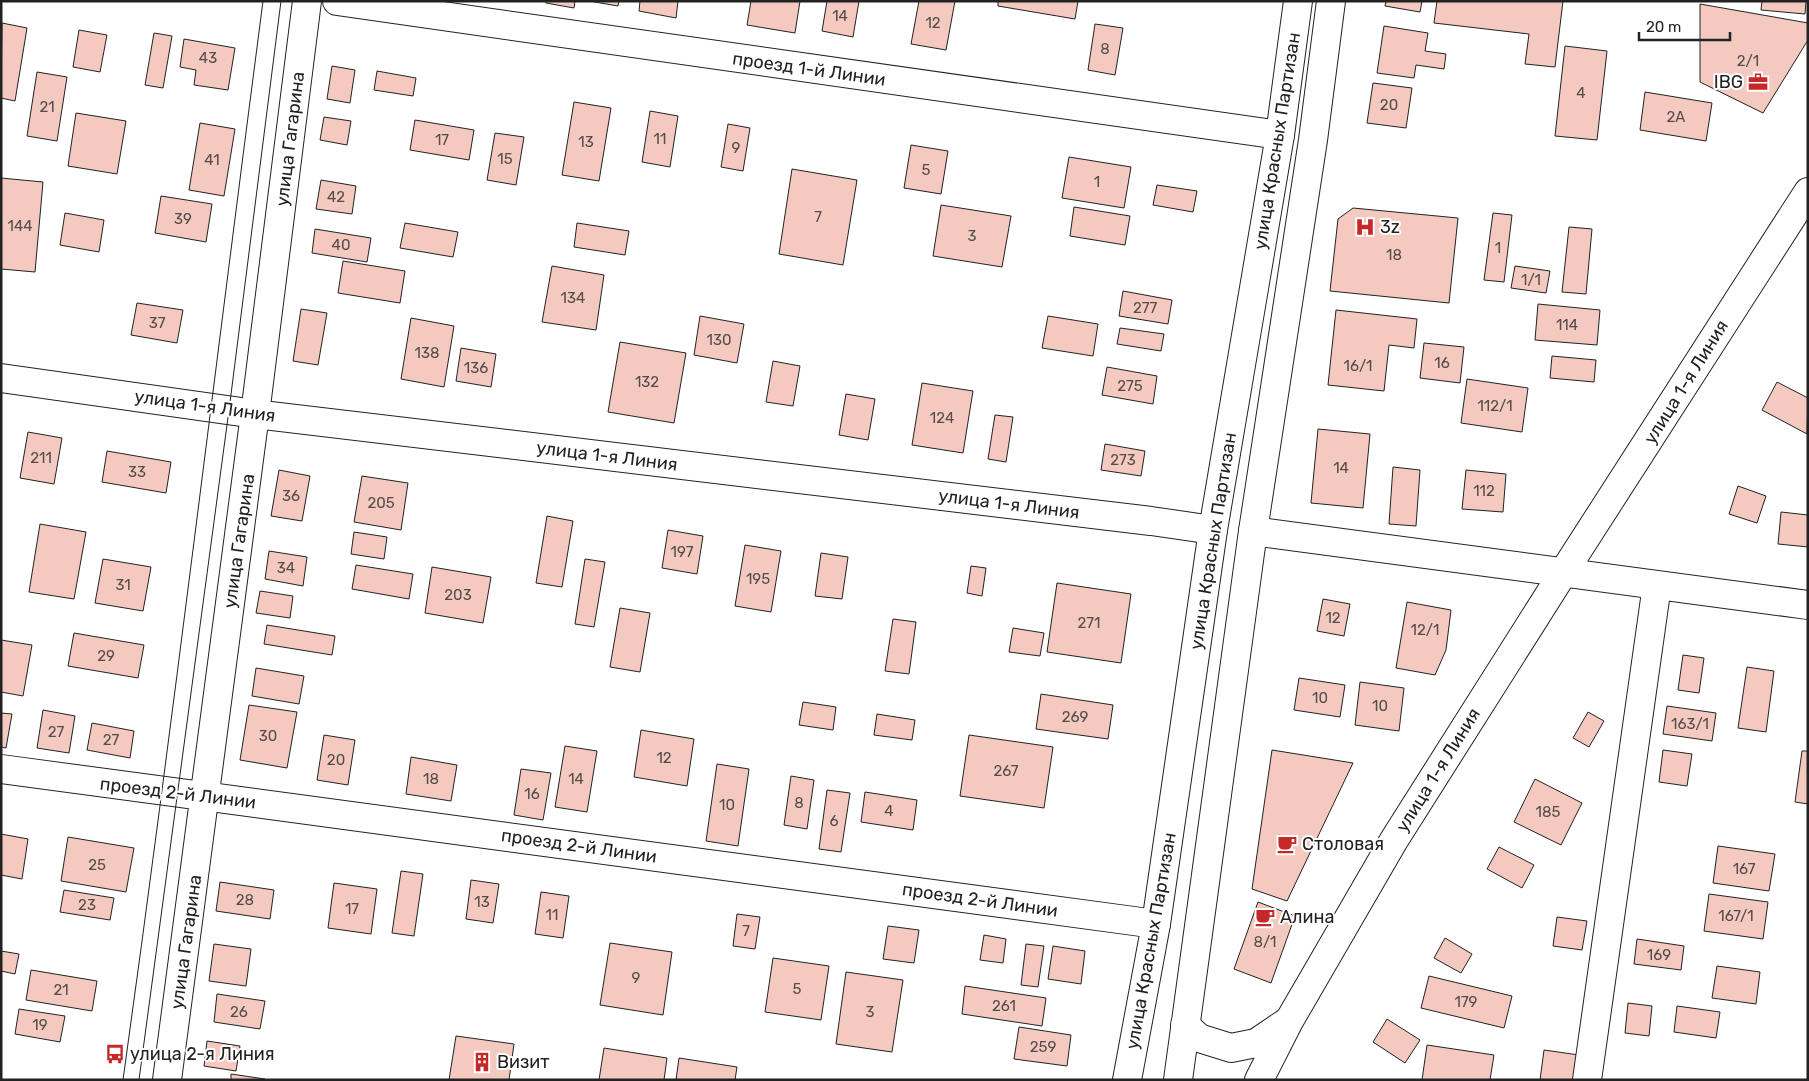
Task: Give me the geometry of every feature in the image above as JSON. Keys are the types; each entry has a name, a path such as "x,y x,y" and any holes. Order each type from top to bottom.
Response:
{"main road":[{"name":"улица Гагарина","path":"167,1080 255,414 307,1"},
{"name":"проезд 1-й Линии","path":"338,1 1280,135"},
{"name":"улица Красных Партизан","path":"1127,1077 1156,924 1213,530 1280,135 1298,1"},
{"name":"улица Красных Партизан","path":"1178,1080 1184,1025 1253,532 1313,140 1331,1"},
{"name":"улица 1-я Линия","path":"1259,1080 1289,1021 1394,840 1808,192"},
{"name":"улица 1-я Линия","path":"1,378 255,414 1213,530"},
{"path":"1253,532 1808,605"},
{"path":"1587,1080 1657,585"},
{"name":"проезд 2-й Линии","path":"1,770 1156,924"},
{"name":"улица 1-я Линия","path":"1184,1025 1199,1038 1231,1048 1256,1043 1289,1021"}],"building":[{"path":"546,1 575,1 574,8 546,3"},
{"path":"589,1 619,1 618,6"},
{"path":"640,1 678,1 676,18 639,11"},
{"path":"751,1 800,1 795,33 747,25"},
{"path":"827,1 859,1 853,37 822,31"},
{"path":"919,1 955,1 946,50 911,44"},
{"path":"998,1 1078,1 1075,19 998,6"},
{"path":"1386,1 1422,1 1420,12 1385,6"},
{"path":"1437,1 1563,1 1555,67 1525,64 1529,34 1434,23"},
{"path":"1762,1 1806,1 1805,14 1761,10"},
{"path":"1700,4 1808,23 1808,40 1763,113 1700,82"},
{"path":"2,23 27,28 15,101 1,98"},
{"path":"1095,24 1123,28 1115,75 1088,70"},
{"path":"1384,26 1428,33 1425,51 1446,54 1444,69 1416,65 1414,78 1377,73"},
{"path":"79,30 107,35 100,72 73,67"},
{"path":"154,33 172,36 163,88 145,85"},
{"path":"184,39 235,48 228,90 194,85 196,70 180,67"},
{"path":"1565,46 1607,51 1597,140 1555,136"},
{"path":"332,66 355,70 350,103 327,99"},
{"path":"377,71 416,78 413,96 374,90"},
{"path":"37,72 67,77 57,141 27,136"},
{"path":"1373,83 1412,88 1406,128 1367,123"},
{"path":"1645,92 1712,103 1706,141 1640,130"},
{"path":"574,102 611,108 599,181 562,175"},
{"path":"650,111 678,116 670,167 642,162"},
{"path":"76,113 126,121 117,174 68,166"},
{"path":"324,117 351,121 347,145 320,140"},
{"path":"415,120 474,130 469,160 410,150"},
{"path":"200,123 235,129 224,196 189,190"},
{"path":"728,124 750,128 743,171 721,167"},
{"path":"495,133 524,137 516,185 487,180"},
{"path":"911,145 948,151 941,194 904,188"},
{"path":"1069,157 1131,167 1124,208 1062,198"},
{"path":"792,169 857,180 843,265 779,254"},
{"path":"1,178 43,182 35,272 1,269"},
{"path":"321,180 356,186 352,214 316,209"},
{"path":"1157,185 1197,191 1193,212 1153,205"},
{"path":"161,196 212,204 206,242 155,233"},
{"path":"941,205 1011,216 1002,267 933,256"},
{"path":"1074,207 1130,216 1125,245 1070,236"},
{"path":"1353,208 1458,218 1449,303 1330,291 1338,219"},
{"path":"65,213 104,220 99,252 60,245"},
{"path":"1493,213 1512,215 1504,282 1484,280"},
{"path":"405,223 458,232 453,257 400,248"},
{"path":"577,223 629,231 625,255 574,247"},
{"path":"1569,227 1592,229 1586,294 1562,292"},
{"path":"315,229 371,238 367,262 312,253"},
{"path":"343,261 405,271 400,303 338,293"},
{"path":"552,266 604,275 596,330 542,322"},
{"path":"1515,266 1550,271 1546,293 1511,288"},
{"path":"1123,291 1172,300 1168,324 1119,316"},
{"path":"137,303 183,310 177,343 131,335"},
{"path":"1538,304 1600,310 1597,345 1535,340"},
{"path":"301,309 327,313 318,365 293,361"},
{"path":"1336,310 1417,319 1414,348 1389,345 1384,391 1328,385"},
{"path":"700,316 744,324 737,363 694,355"},
{"path":"1048,316 1098,324 1093,356 1042,348"},
{"path":"411,318 454,326 444,387 401,379"},
{"path":"1120,328 1164,334 1161,351 1117,344"},
{"path":"620,342 686,353 674,423 608,412"},
{"path":"1424,343 1464,347 1460,383 1420,378"},
{"path":"461,348 496,354 491,387 456,381"},
{"path":"1552,356 1596,360 1594,382 1550,378"},
{"path":"773,361 800,366 793,406 766,402"},
{"path":"1107,367 1157,376 1153,404 1102,395"},
{"path":"1467,379 1528,388 1522,432 1461,423"},
{"path":"1777,382 1808,398 1807,434 1762,410"},
{"path":"922,383 973,391 963,453 912,445"},
{"path":"846,394 875,399 868,440 839,435"},
{"path":"995,415 1013,417 1006,462 988,459"},
{"path":"1318,429 1370,434 1363,508 1311,503"},
{"path":"28,432 62,438 54,484 20,478"},
{"path":"1105,444 1145,451 1141,476 1101,470"},
{"path":"107,451 171,462 166,493 102,482"},
{"path":"1393,467 1420,470 1416,526 1389,524"},
{"path":"279,470 310,476 302,521 271,516"},
{"path":"1466,470 1506,474 1503,512 1462,509"},
{"path":"362,476 408,483 401,530 354,522"},
{"path":"1738,486 1766,496 1757,523 1729,514"},
{"path":"1781,512 1808,515 1808,547 1778,544"},
{"path":"547,516 573,521 562,587 536,583"},
{"path":"40,524 86,532 74,599 29,592"},
{"path":"668,530 703,536 697,574 662,568"},
{"path":"354,532 387,537 384,559 351,554"},
{"path":"745,545 781,551 771,612 735,606"},
{"path":"269,551 307,557 303,586 265,579"},
{"path":"821,553 848,557 842,599 815,596"},
{"path":"103,559 151,567 143,611 95,603"},
{"path":"585,559 605,562 594,627 575,624"},
{"path":"356,565 413,574 409,599 352,589"},
{"path":"971,566 986,568 982,596 967,593"},
{"path":"432,567 491,577 483,623 425,613"},
{"path":"1057,583 1131,594 1121,663 1047,652"},
{"path":"260,591 293,596 290,618 256,613"},
{"path":"1323,599 1350,604 1344,636 1317,631"},
{"path":"1407,602 1451,610 1446,650 1435,675 1396,668"},
{"path":"620,608 650,613 640,672 610,667"},
{"path":"893,619 916,622 909,674 885,671"},
{"path":"267,625 335,636 332,655 264,644"},
{"path":"1013,628 1044,633 1040,656 1009,652"},
{"path":"74,633 144,645 138,678 68,666"},
{"path":"1,640 32,645 23,696 1,692"},
{"path":"1683,655 1704,658 1699,693 1678,690"},
{"path":"1747,667 1774,671 1766,732 1738,728"},
{"path":"256,668 304,676 299,704 252,696"},
{"path":"1299,678 1345,685 1340,717 1294,710"},
{"path":"1360,682 1404,688 1399,731 1355,725"},
{"path":"1041,694 1113,705 1108,739 1036,729"},
{"path":"803,702 836,707 833,730 799,725"},
{"path":"249,705 297,712 287,768 240,760"},
{"path":"1667,706 1716,713 1712,741 1663,734"},
{"path":"43,710 75,716 69,753 37,748"},
{"path":"1588,712 1604,721 1589,747 1573,738"},
{"path":"1,713 12,714 6,748 1,747"},
{"path":"877,714 915,720 912,740 874,735"},
{"path":"92,723 134,731 130,758 87,750"},
{"path":"641,730 694,739 687,786 634,777"},
{"path":"324,735 355,740 348,785 317,780"},
{"path":"969,735 1053,747 1044,808 960,796"},
{"path":"565,746 597,751 587,812 555,807"},
{"path":"1272,750 1353,763 1287,901 1252,889"},
{"path":"1663,750 1692,754 1687,786 1659,782"},
{"path":"1802,751 1808,751 1808,804 1795,802"},
{"path":"411,757 457,765 451,801 406,794"},
{"path":"717,764 749,769 738,846 706,841"},
{"path":"521,769 551,773 543,820 514,815"},
{"path":"791,776 814,780 807,829 784,825"},
{"path":"1535,779 1582,803 1561,845 1514,822"},
{"path":"827,790 850,793 841,852 819,849"},
{"path":"865,792 917,800 913,830 861,822"},
{"path":"1,834 28,839 22,879 1,875"},
{"path":"68,837 134,848 126,892 61,881"},
{"path":"1718,846 1775,854 1769,891 1713,883"},
{"path":"1499,847 1534,865 1522,888 1487,869"},
{"path":"401,871 423,874 414,936 392,933"},
{"path":"471,880 499,884 493,923 466,919"},
{"path":"220,882 274,890 270,919 216,911"},
{"path":"334,883 377,889 371,934 328,928"},
{"path":"64,890 114,898 110,920 60,912"},
{"path":"541,892 569,896 563,938 535,934"},
{"path":"1709,894 1768,902 1763,939 1704,931"},
{"path":"1258,902 1295,916 1271,983 1234,969"},
{"path":"737,914 760,917 755,949 733,946"},
{"path":"1557,917 1587,921 1582,950 1553,946"},
{"path":"888,926 919,930 914,963 883,959"},
{"path":"984,935 1006,939 1003,963 980,960"},
{"path":"1445,938 1472,954 1461,973 1434,958"},
{"path":"1637,939 1684,946 1681,970 1634,964"},
{"path":"610,943 672,952 663,1015 600,1005"},
{"path":"214,944 251,949 246,986 209,981"},
{"path":"1026,944 1044,946 1038,987 1021,985"},
{"path":"1053,946 1085,951 1081,984 1048,979"},
{"path":"1,951 19,954 15,974 1,971"},
{"path":"773,958 829,966 821,1020 765,1012"},
{"path":"1717,966 1760,972 1756,1004 1712,998"},
{"path":"31,970 97,981 92,1011 26,1000"},
{"path":"846,972 903,980 892,1052 836,1044"},
{"path":"1429,976 1512,996 1504,1028 1421,1008"},
{"path":"965,986 1046,998 1042,1026 962,1014"},
{"path":"217,994 265,1001 260,1029 214,1022"},
{"path":"1628,1003 1652,1006 1649,1036 1625,1033"},
{"path":"1677,1006 1720,1012 1716,1038 1674,1032"},
{"path":"19,1009 65,1016 60,1042 15,1034"},
{"path":"1387,1019 1420,1040 1405,1063 1373,1042"},
{"path":"1019,1027 1071,1035 1067,1066 1014,1059"},
{"name":"Визит","path":"456,1036 514,1044 509,1080 449,1080"},
{"path":"207,1041 240,1046 236,1071 204,1066"},
{"path":"1427,1045 1494,1055 1490,1080 1422,1080"},
{"path":"604,1048 667,1058 664,1080 599,1080"},
{"path":"1544,1050 1579,1055 1576,1080 1540,1080"},
{"path":"679,1058 737,1067 735,1080 676,1080"},
{"path":"231,1074 265,1079 265,1080 231,1080"}],"tram line":[{"path":"123,1080 177,676 263,1"},
{"path":"139,1080 229,410 281,1"}],"place":[{"name":"IBG","path":"1758,82"},
{"name":"3z","path":"1365,227"},
{"name":"Столовая","path":"1287,844"},
{"name":"Алина","path":"1265,917"},
{"name":"улица 2-я Линия","path":"115,1054"},
{"name":"Визит","path":"482,1062"}]}
